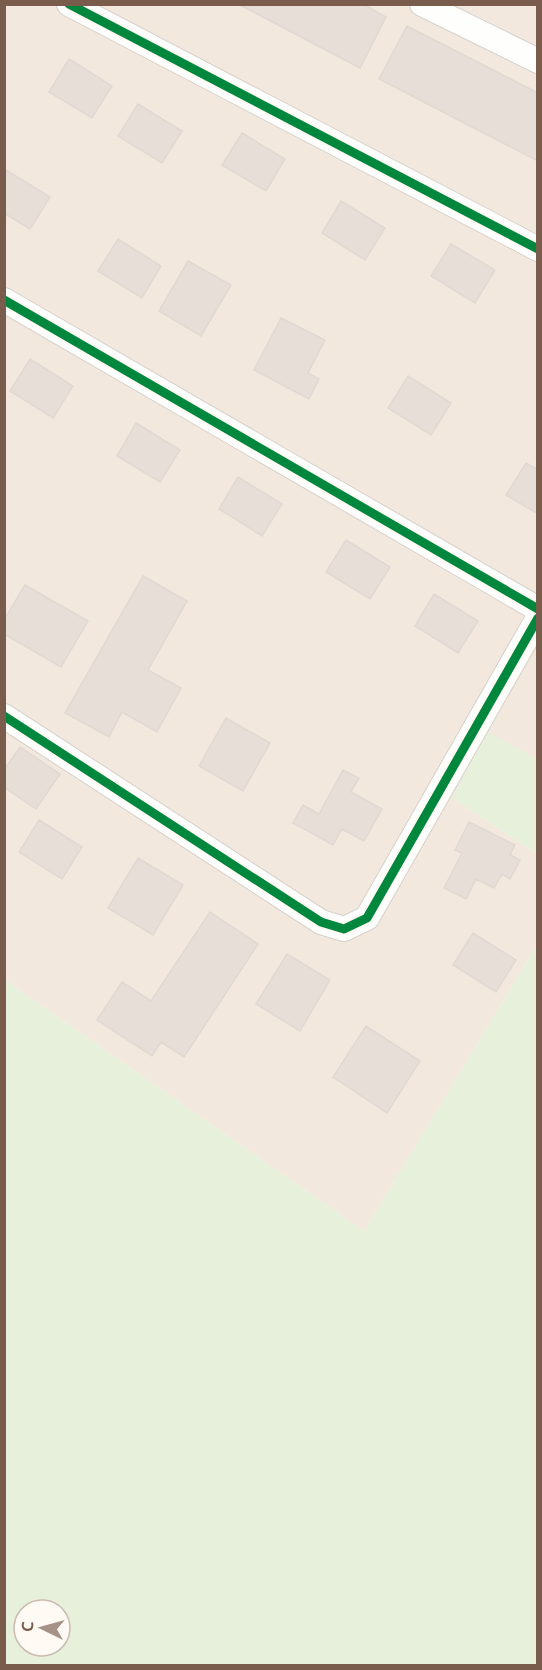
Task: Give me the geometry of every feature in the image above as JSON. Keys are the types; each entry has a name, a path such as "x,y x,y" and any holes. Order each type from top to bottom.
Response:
{"street":[{"path":"69,4 537,249"},
{"path":"422,4 537,61"},
{"path":"4,300 537,609"},
{"path":"4,716 321,922 344,929 367,918 537,618"}],"shaded area":[{"path":"5,5 537,5 537,759 488,733 452,798 537,854 537,945 364,1231 5,980"}],"green space":[{"path":"488,732 537,759 537,854 452,798"},
{"path":"537,945 537,1665 5,1665 5,980 364,1231"}],"building":[{"path":"238,4 363,4 386,17 360,68"},
{"path":"407,26 538,93 538,161 379,79"},
{"path":"69,59 112,86 92,118 49,92"},
{"path":"138,104 182,131 162,163 118,136"},
{"path":"242,133 285,159 266,191 222,165"},
{"path":"6,170 50,197 30,229 4,213"},
{"path":"341,201 385,228 365,260 322,233"},
{"path":"118,239 161,266 142,298 98,271"},
{"path":"451,244 495,270 475,303 431,276"},
{"path":"188,261 231,285 201,336 159,311"},
{"path":"281,318 325,340 308,373 319,379 309,399 254,370"},
{"path":"30,359 73,386 53,418 10,391"},
{"path":"408,376 451,403 431,435 388,408"},
{"path":"136,423 180,450 160,482 117,456"},
{"path":"526,463 538,470 538,514 506,495"},
{"path":"238,477 282,504 262,536 219,509"},
{"path":"346,540 390,567 370,599 326,572"},
{"path":"143,576 187,601 148,670 181,688 157,732 122,712 109,737 65,713"},
{"path":"25,585 88,621 61,667 4,634 4,620"},
{"path":"434,594 478,621 458,653 415,626"},
{"path":"226,718 270,743 243,791 199,766"},
{"path":"20,747 60,774 36,809 4,787 4,770"},
{"path":"343,770 359,778 351,792 382,809 364,841 342,829 333,845 293,823 303,805 319,814"},
{"path":"39,820 82,847 62,879 19,852"},
{"path":"469,822 515,845 510,855 520,860 510,879 502,874 494,888 476,879 466,899 444,888 462,853 455,850"},
{"path":"138,858 183,885 153,935 108,908"},
{"path":"210,912 258,944 184,1057 161,1042 152,1056 97,1020 122,982 151,1001"},
{"path":"473,933 516,960 496,992 453,965"},
{"path":"287,954 330,980 300,1031 256,1004"},
{"path":"366,1026 420,1061 387,1113 333,1077"}],"cycle path":[{"path":"69,4 538,249"},
{"path":"4,300 538,609"},
{"path":"4,716 321,922 344,929 367,918 538,618"}]}
